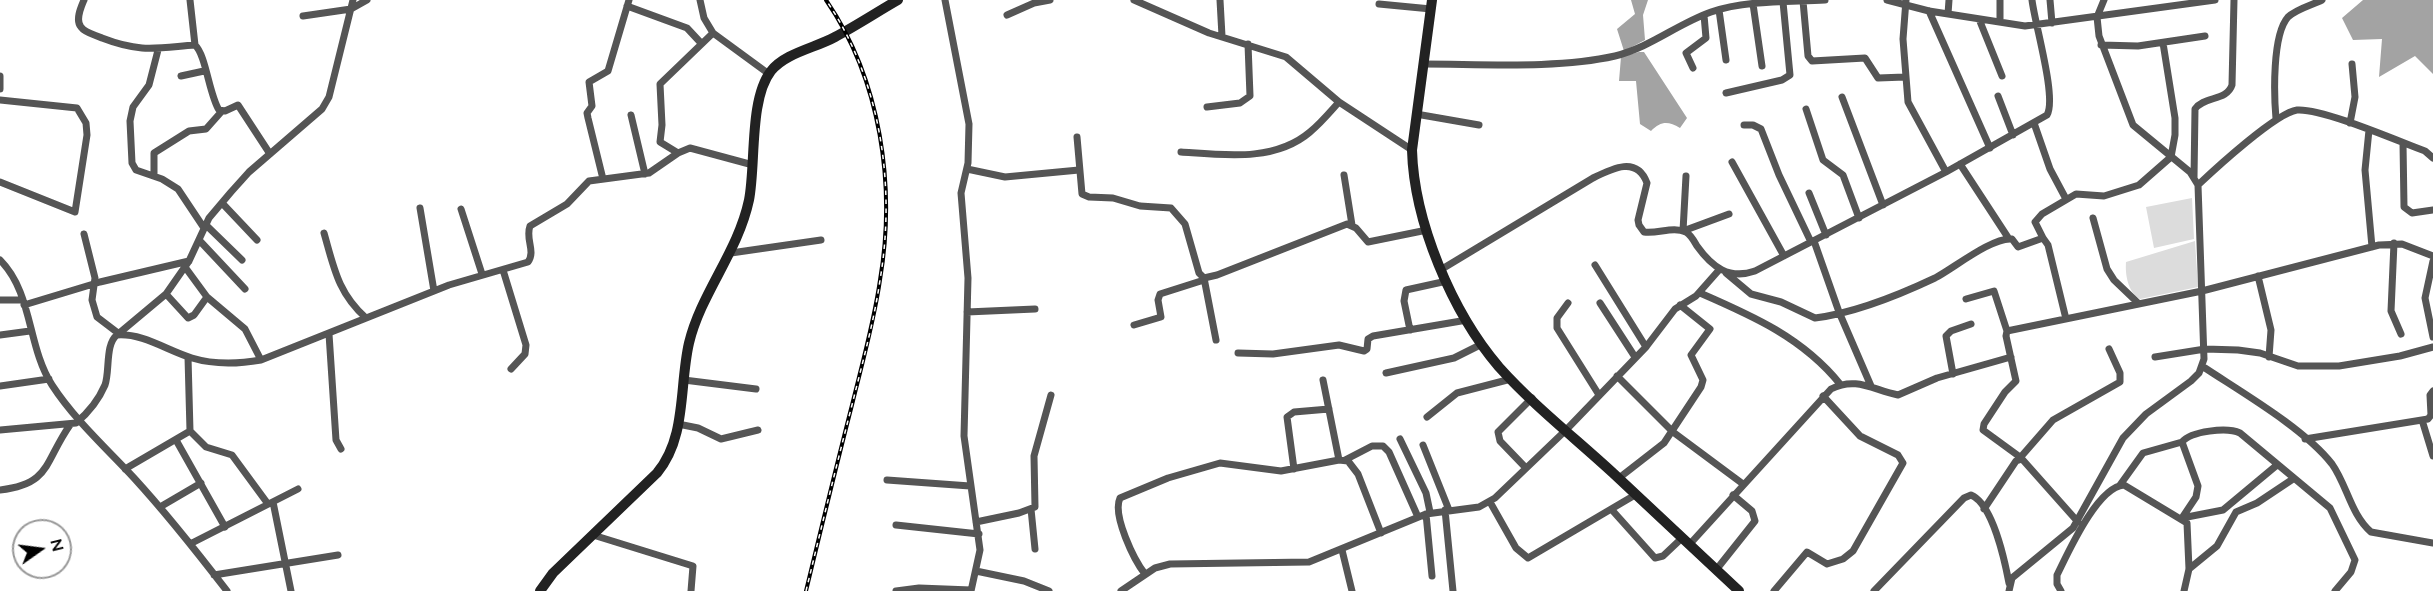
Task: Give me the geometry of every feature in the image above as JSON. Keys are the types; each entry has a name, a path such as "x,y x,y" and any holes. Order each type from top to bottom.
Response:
{"street":[{"path":"84,0 79,21 81,27 88,32 135,48 158,50 195,45"},
{"path":"190,0 195,45 200,49 204,71 217,106 222,111"},
{"path":"0,430 70,425 80,420 98,399 105,384 111,344 118,334 166,294 187,264 205,226 222,202 326,103 353,0"},
{"path":"303,16 351,9 367,0"},
{"path":"700,0 704,18 713,33 769,74"},
{"path":"540,591 547,579 664,465 673,446 693,330 731,253 746,214 758,113 769,74 786,60 833,38 898,0"},
{"path":"896,591 919,588 971,590 980,550 964,436 968,267 961,193 969,153 967,107 945,0"},
{"path":"1007,15 1034,3 1050,0"},
{"path":"1134,0 1158,12 1286,57 1339,102 1412,150"},
{"path":"1220,0 1222,36"},
{"path":"1423,64 1507,64 1603,58 1643,48 1704,15 1719,10 1753,4 1825,0"},
{"path":"1887,0 1929,11 2035,25 2215,0"},
{"path":"1948,14 1949,0"},
{"path":"2000,0 2000,22"},
{"path":"1723,271 1746,274 1784,256 1960,165 2047,115 2051,103 2032,0"},
{"path":"2050,0 2052,23"},
{"path":"2009,587 2012,578 2057,543 2078,522 2123,438 2154,407 2191,381 2202,366 2205,349 2196,181 2195,109 2202,102 2226,94 2232,85 2234,0"},
{"path":"2276,119 2274,83 2283,28 2292,14 2322,0"},
{"path":"1799,1 1808,56 1812,61 1865,58 1878,78 1905,77"},
{"path":"2104,1 2097,17 2101,45 2133,125 2196,181"},
{"path":"1726,93 1782,80 1790,75 1783,2"},
{"path":"603,179 587,112 592,106 589,82 608,71 628,3 687,28 701,43"},
{"path":"1905,3 1905,77 1908,102 1946,172"},
{"path":"1379,4 1431,4 1412,150 1414,187 1442,269 1467,320 1482,344 1512,379 1739,591"},
{"path":"1753,4 1762,66"},
{"path":"1719,10 1726,60"},
{"path":"1929,11 1990,148"},
{"path":"1693,68 1686,52 1706,38 1704,15"},
{"path":"1978,19 2002,76"},
{"path":"678,153 660,141 662,119 659,88 663,79 713,33"},
{"path":"2101,45 2130,47 2205,36"},
{"path":"2066,319 2048,245 2036,226 2036,219 2067,199 2080,194 2104,196 2139,185 2171,157 2175,118 2163,43"},
{"path":"1207,107 1240,103 1250,96 1248,44"},
{"path":"158,50 149,85 133,107 130,121 132,163 136,170 154,176 178,189 205,226 242,260"},
{"path":"2350,123 2355,97 2352,64"},
{"path":"181,76 204,71"},
{"path":"0,76 0,89"},
{"path":"1998,96 2013,135"},
{"path":"1842,97 1883,206"},
{"path":"0,100 77,108 86,123 87,135 75,212 0,182"},
{"path":"1181,152 1261,154 1279,150 1310,133 1339,102"},
{"path":"154,176 152,157 154,153 189,131 206,129 222,111 238,105 270,154"},
{"path":"1806,109 1823,160 1843,175 1859,218"},
{"path":"2196,181 2276,119 2290,112 2308,111 2350,123 2425,151 2433,158"},
{"path":"1416,114 1479,125"},
{"path":"631,115 645,174"},
{"path":"2034,123 2050,169 2067,199"},
{"path":"1744,125 1761,129 1779,175 1813,241 1839,312 1871,386"},
{"path":"2369,130 2365,170 2372,247"},
{"path":"1077,137 1081,192 1085,196 1113,198 1140,206 1166,207 1176,211 1185,224 1199,273 1204,279 1216,340"},
{"path":"2403,143 2404,207 2412,213 2433,210"},
{"path":"84,234 95,283 92,300 97,317 118,334 137,337 188,357 229,363 261,360 434,291 482,274 523,265 531,260 532,252 528,234 532,224 567,204 589,181 645,174 656,170 678,153 690,148 699,148 753,165"},
{"path":"1732,162 1784,256"},
{"path":"1960,165 2009,239 2020,247 2043,238"},
{"path":"967,166 1005,177 1079,170"},
{"path":"1442,269 1593,178 1622,167 1636,168 1647,183 1638,220 1642,230 1648,232 1683,231 1729,214"},
{"path":"1344,175 1352,225 1368,242 1427,230"},
{"path":"1683,231 1686,176"},
{"path":"1809,194 1826,235"},
{"path":"222,202 257,240"},
{"path":"420,208 434,291"},
{"path":"461,209 482,274"},
{"path":"2093,218 2107,269 2114,280 2138,303"},
{"path":"1134,325 1161,317 1158,300 1160,294 1258,260 1340,225 1352,225"},
{"path":"1683,231 1689,234 1704,256 1751,294 1781,302 1813,317 1839,312 1915,286 1962,262 1976,250 2009,239"},
{"path":"324,233 338,282 346,298 366,318"},
{"path":"199,240 245,290"},
{"path":"731,253 821,240"},
{"path":"2394,243 2391,311 2401,334"},
{"path":"2007,331 2202,291 2394,243 2433,256"},
{"path":"0,260 14,276 24,303 30,331 49,379 80,420 160,507 226,591"},
{"path":"2433,261 2425,298 2433,337"},
{"path":"0,300 24,303 95,283 187,264"},
{"path":"187,264 207,297 245,329 261,360"},
{"path":"1595,265 1646,347"},
{"path":"503,270 526,345 525,354 511,369"},
{"path":"1121,591 1145,574 1164,565 1309,562 1428,513 1479,507 1490,501 1566,430 1646,347 1680,305 1700,293 1723,271"},
{"path":"2258,276 2271,330 2269,357"},
{"path":"1410,330 1404,301 1406,290 1447,280"},
{"path":"1966,299 1994,291 2007,331 2015,384 2005,392 1984,424 1983,430 2029,464 2078,522"},
{"path":"1700,293 1781,332 1813,354 1840,384"},
{"path":"166,294 188,318 194,315 207,297"},
{"path":"1568,303 1557,318 1557,328 1599,395"},
{"path":"1600,303 1635,357"},
{"path":"1618,478 1654,453 1672,432 1701,387 1703,380 1691,355 1710,329 1680,305"},
{"path":"967,312 1035,309"},
{"path":"1238,353 1273,354 1337,345 1364,351 1367,349 1370,337 1467,320"},
{"path":"1953,374 1946,336 1951,330 1971,324"},
{"path":"0,335 30,331"},
{"path":"329,334 336,440 340,450"},
{"path":"1386,373 1454,358 1482,344"},
{"path":"2155,357 2205,349 2249,351 2298,366 2339,366 2400,356 2433,347"},
{"path":"1984,509 2019,458 2053,420 2120,382 2120,373 2109,349"},
{"path":"188,357 190,431 206,447 232,455 270,503 291,591"},
{"path":"1612,510 1655,558 1685,542 1734,495 1824,396 1840,384 1854,382 1898,395 1953,374 2011,357"},
{"path":"2202,366 2305,440 2332,465 2360,519 2371,532 2433,543"},
{"path":"1617,376 1672,432 1743,484"},
{"path":"0,386 49,379"},
{"path":"1427,417 1457,393 1512,379"},
{"path":"684,380 756,389"},
{"path":"1323,380 1342,460 1354,466 1381,533"},
{"path":"2422,420 2431,415 2430,395 2433,391"},
{"path":"976,522 1031,509 1037,503 1034,456 1051,395"},
{"path":"1774,591 1803,554 1810,552 1827,564 1853,551 1903,463 1898,455 1860,436 1824,396"},
{"path":"1526,468 1500,441 1498,432 1532,398"},
{"path":"1294,469 1287,417 1294,412 1329,409"},
{"path":"2305,440 2422,420 2433,421"},
{"path":"2422,420 2433,456"},
{"path":"678,424 698,428 721,439 758,430"},
{"path":"0,490 19,488 36,479 70,425"},
{"path":"125,469 190,431"},
{"path":"2060,590 2057,575 2081,527 2104,498 2120,485 2143,453 2182,442 2191,435 2235,431 2330,508 2354,555 2354,566 2335,591"},
{"path":"1400,439 1426,493 1432,576"},
{"path":"176,440 225,527"},
{"path":"2182,442 2198,486 2196,497 2182,518"},
{"path":"1423,445 1447,510 1453,591"},
{"path":"1145,574 1128,544 1119,508 1120,498 1168,478 1221,463 1275,471 1342,460 1372,446 1383,446 1418,517"},
{"path":"2182,518 2223,510 2277,465"},
{"path":"2188,569 2217,546 2236,512 2257,503 2293,479"},
{"path":"887,480 970,486"},
{"path":"160,507 201,483"},
{"path":"2120,485 2128,486 2182,518 2188,526 2188,569 2184,591"},
{"path":"190,544 298,489"},
{"path":"1490,501 1516,548 1528,558 1635,495"},
{"path":"1716,570 1755,521 1754,514 1734,495"},
{"path":"1874,591 1967,495 1975,496 1984,509 2002,552 2009,587"},
{"path":"1031,509 1035,549"},
{"path":"896,525 979,534"},
{"path":"593,535 693,566 691,591"},
{"path":"1342,550 1352,591"},
{"path":"214,575 338,555"},
{"path":"976,571 1024,581 1049,591"},
{"path":"216,591 221,583"}],"shaded area":[{"path":"1631,0 1648,0 1643,15 1645,40 1624,51 1617,29 1635,14"},
{"path":"2363,0 2433,0 2433,74 2415,56 2379,77 2382,39 2353,40 2342,18"},
{"path":"1644,52 1687,118 1680,128 1665,123 1651,131 1640,124 1636,81 1619,81 1621,57"},
{"path":"2192,198 2194,239 2154,248 2146,207"},
{"path":"2195,241 2198,287 2140,299 2136,296 2128,283 2126,262"}],"railway":[{"path":"806,591 864,359 885,244 886,208 880,135 860,64 845,31 826,0"}]}
